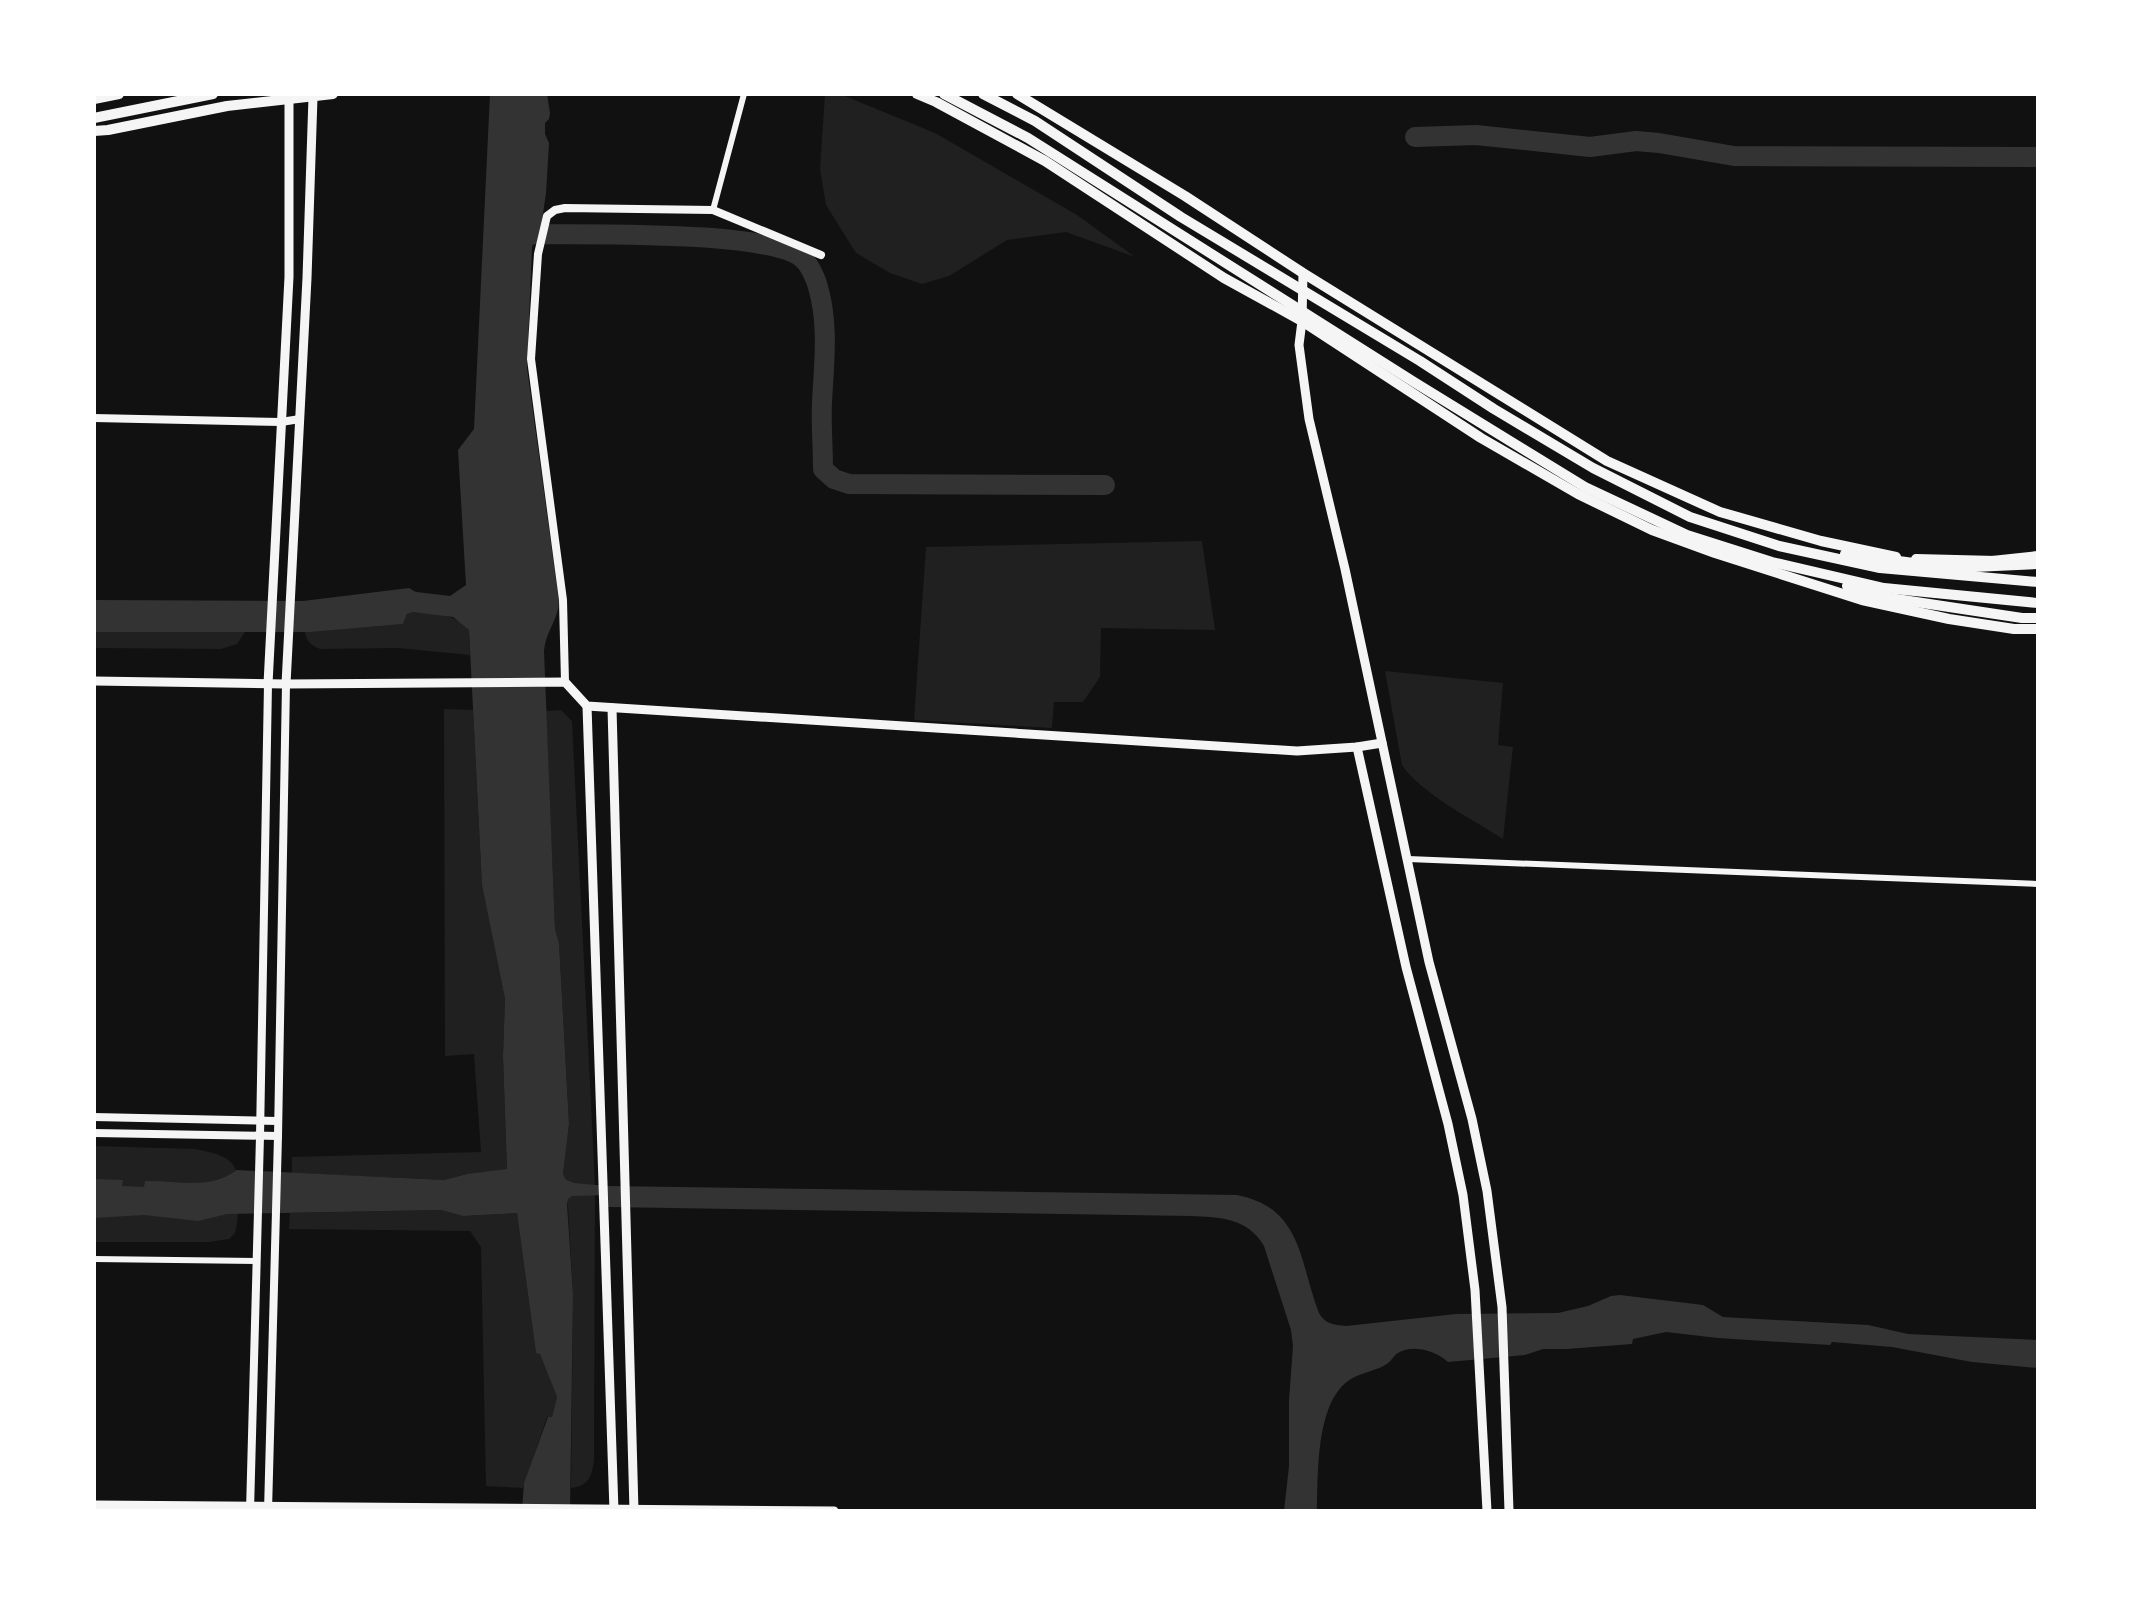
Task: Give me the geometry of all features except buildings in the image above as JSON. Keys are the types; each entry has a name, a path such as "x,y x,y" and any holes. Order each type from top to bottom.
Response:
{"main road":[{"path":"94,99 119,94"},
{"path":"94,118 213,94"},
{"path":"94,131 227,106 333,94"},
{"path":"917,94 1045,161 1224,278 1302,321 1481,438 1578,494 1652,530 1862,600 1949,619 2038,630"},
{"path":"944,94 1028,138 1585,487 1687,535 1883,597 2038,618"},
{"path":"983,94 1035,121 1181,217 1494,409 1593,468 1690,517 1779,546 1880,568 2038,582"},
{"path":"1017,94 1607,461 1720,512 1821,541 1907,559 2038,560"},
{"path":"286,684 313,97"},
{"path":"268,684 289,277 289,99"},
{"path":"1303,273 1299,345 1309,419 1345,569 1429,962 1487,1191 1502,1307 1509,1511"},
{"path":"1779,546 1952,568 2038,560"},
{"path":"1772,562 1884,588 2038,603"},
{"path":"94,681 268,684 565,682 587,706 614,1510"},
{"path":"587,706 1297,751 1382,743"},
{"path":"612,708 634,1510"},
{"path":"1357,747 1406,967 1455,1155 1471,1250 1487,1511"},
{"path":"94,1505 268,1509 834,1511"}],"street":[{"path":"713,210 744,94"},
{"path":"565,682 563,600 531,359 538,254 547,216 565,208 713,210 821,255"},
{"path":"94,418 281,422 300,419"},
{"path":"250,1508 268,684"},
{"path":"268,1509 286,684"},
{"path":"1408,859 2038,884"},
{"path":"94,1117 278,1121"},
{"path":"94,1133 278,1136"},
{"path":"94,1259 256,1261"}],"shaded area":[{"path":"490,94 547,94 550,113 545,123 549,143 546,193 540,234 532,247 527,368 559,602 544,651 555,929 559,943 569,1124 563,1174 566,1180 607,1186 1237,1195 1259,1202 1275,1212 1287,1225 1302,1257 1319,1313 1324,1320 1334,1324 1346,1326 1456,1314 1558,1313 1620,1295 1703,1305 1723,1317 1868,1325 1908,1334 2038,1340 2038,1368 1972,1362 1892,1347 1718,1338 1666,1332 1633,1339 1632,1344 1543,1349 1525,1355 1448,1362 1426,1350 1408,1349 1398,1353 1384,1366 1348,1381 1338,1392 1324,1422 1317,1511 1284,1511 1289,1466 1291,1330 1264,1246 1241,1224 1190,1216 608,1207 607,1195 572,1196 567,1204 573,1294 570,1511 522,1511 524,1483 548,1417 552,1417 557,1397 540,1354 536,1353 517,1213 463,1216 441,1210 227,1214 198,1221 144,1215 94,1218 94,1179 123,1180 122,1186 144,1187 145,1181 192,1183 215,1180 237,1170 444,1180 507,1169 503,1056 505,999 482,885 469,630 453,617 413,612 407,614 403,624 310,632 94,632 94,600 303,601 409,588 416,592 450,596 466,585 458,450 474,429"},
{"path":"825,94 840,94 935,133 1077,215 1135,257 1066,232 1007,240 949,276 922,284 890,273 856,253 826,205 820,169"},
{"path":"1202,541 1215,630 1101,628 1100,677 1083,702 1054,702 1052,728 914,720 926,547"},
{"path":"410,612 442,615 463,624 469,630 470,655 398,648 320,649 310,643 305,632 403,624"},
{"path":"94,632 245,632 237,644 221,649 94,648"},
{"path":"1385,671 1503,683 1498,745 1513,747 1503,839 1435,796 1402,765"},
{"path":"444,709 473,710 482,885 505,999 503,1056 507,1170 444,1180 292,1173 292,1157 481,1152 474,1054 445,1056"},
{"path":"561,710 572,721 595,1185 594,1460 588,1480 571,1488 573,1294 563,1174 569,1123 559,943 555,929 546,711"},
{"path":"94,1146 195,1149 226,1158 232,1163 238,1177 235,1233 229,1239 209,1242 94,1242"},
{"path":"441,1210 463,1216 517,1213 536,1353 540,1353 557,1397 523,1488 486,1486 481,1247 470,1231 289,1229 290,1213"}],"waterway":[{"path":"1415,137 1476,135 1590,147 1636,141 1734,156 2038,157"},
{"path":"524,235 721,239 787,250 804,260 817,284 824,316 823,469 834,479 849,484 1105,485"}]}
